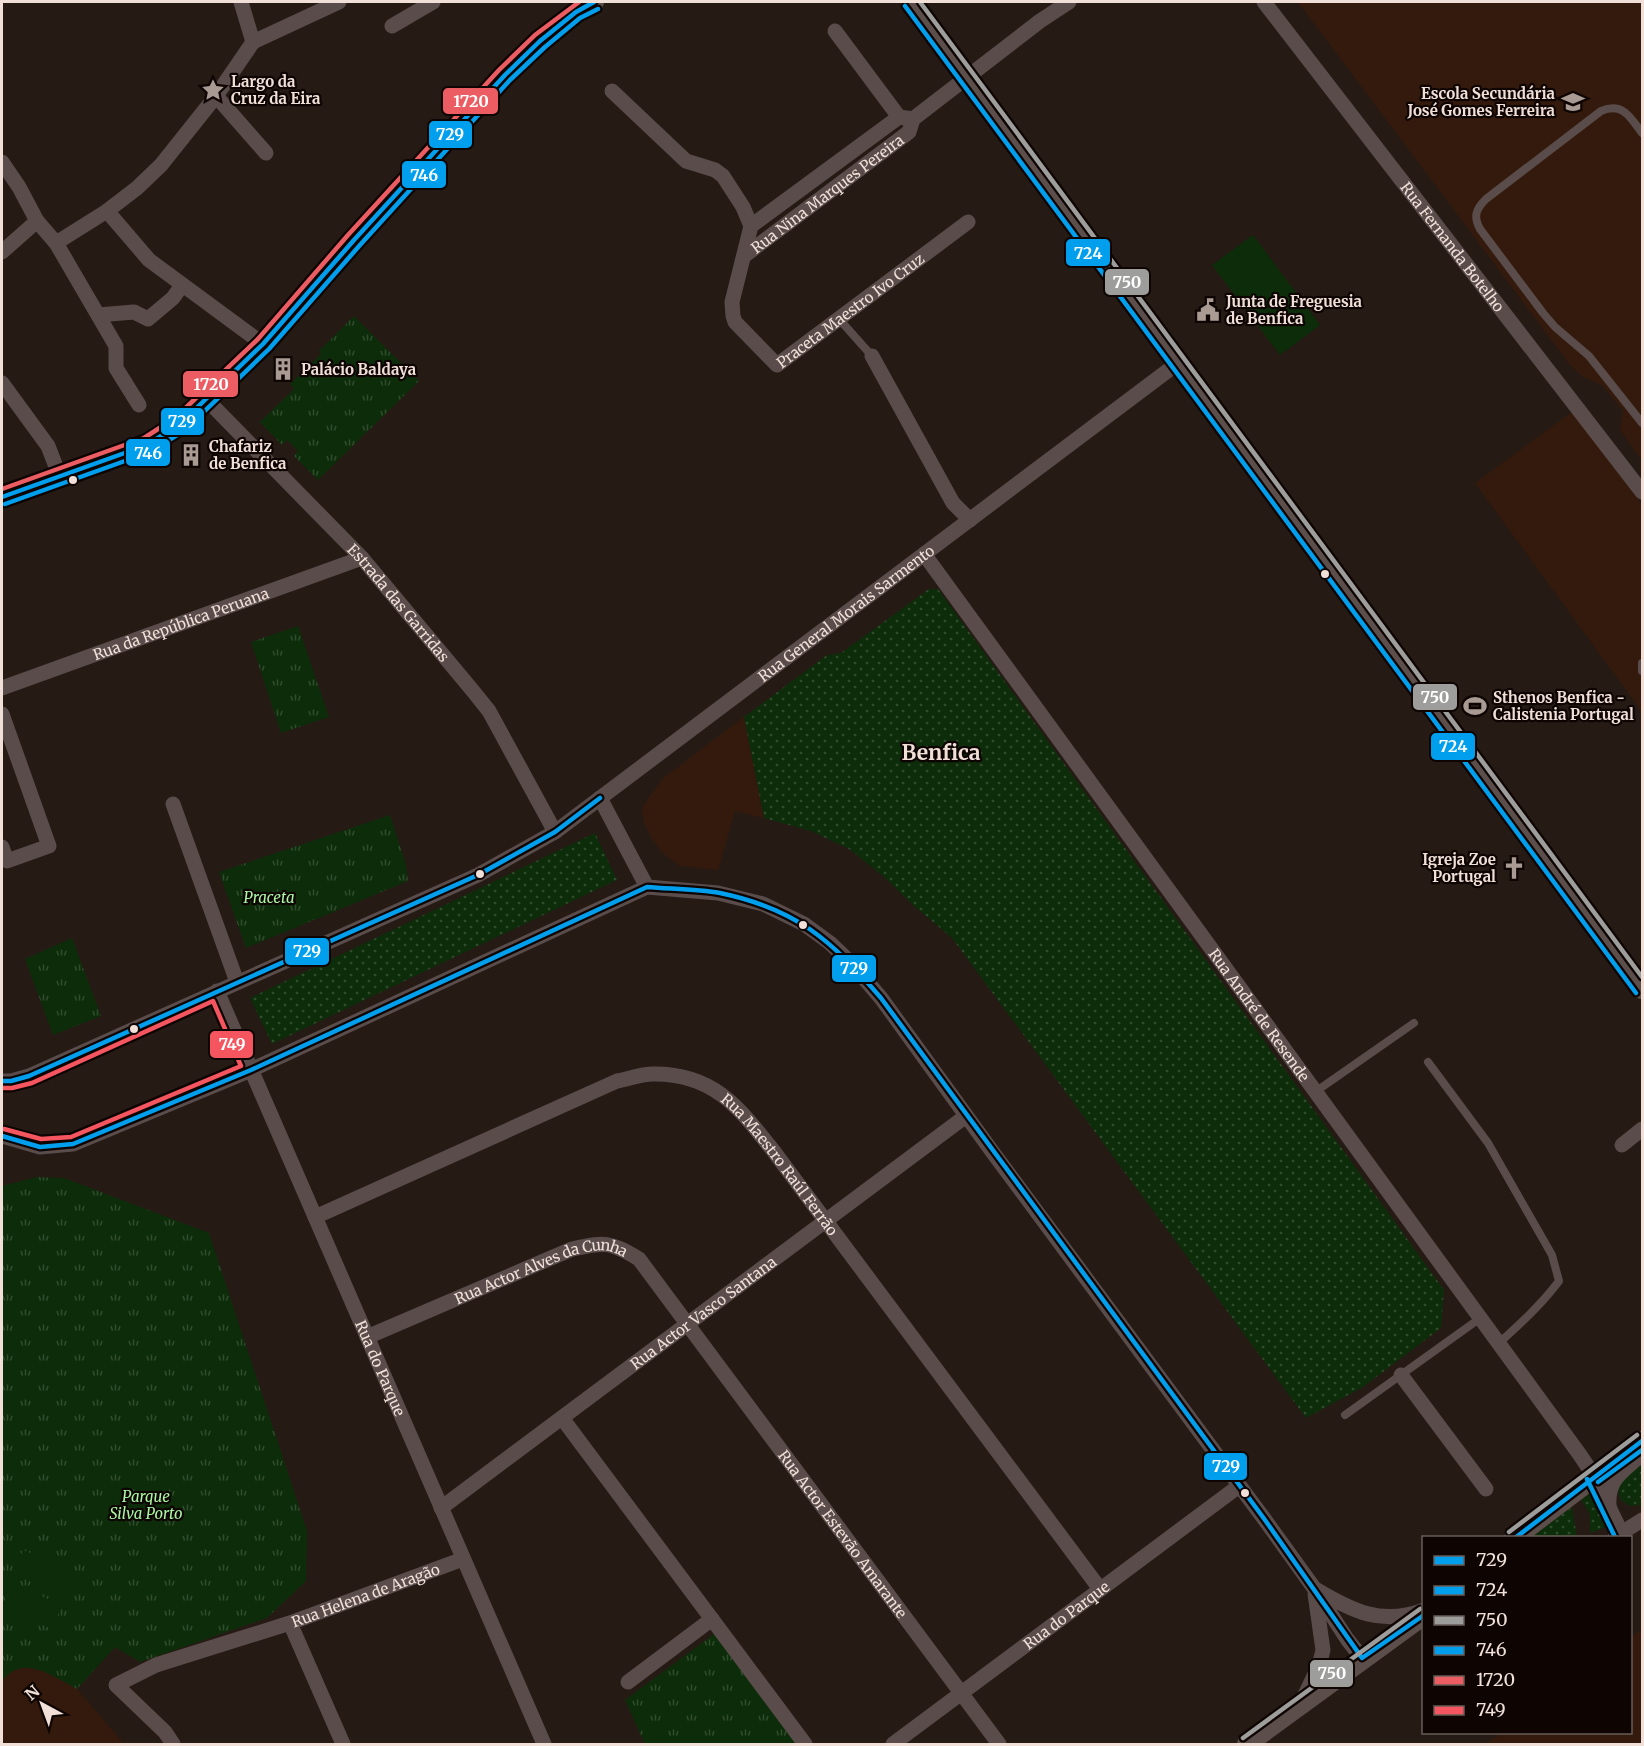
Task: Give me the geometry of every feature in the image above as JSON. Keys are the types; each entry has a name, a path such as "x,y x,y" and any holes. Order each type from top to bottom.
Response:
{"street":[{"path":"241,2 253,42"},
{"path":"56,243 107,211 137,188 161,165 216,96 253,42 339,2"},
{"path":"392,26 433,2"},
{"path":"2,497 156,440 180,424 263,344 354,240 505,75 540,41 576,12 594,2"},
{"path":"911,2 1642,989"},
{"name":"Rua Nina Marques Pereira","path":"744,256 751,226 967,78 1040,21 1069,2"},
{"name":"Rua Fernanda Botelho","path":"1264,2 1642,492"},
{"path":"835,31 906,118"},
{"path":"612,91 686,161 715,170 723,176 743,207 751,226"},
{"path":"216,96 266,153"},
{"name":"Rua Nina Marques Pereira","path":"744,256 909,132 906,118"},
{"path":"2,162 19,187 37,221 56,243 116,346 116,368 139,405"},
{"path":"107,211 149,260 263,344"},
{"path":"2,252 37,221"},
{"name":"Praceta Maestro Ivo Cruz","path":"744,256 732,302 733,316 740,328 777,365 968,222"},
{"path":"98,315 134,312 147,319 173,298 182,285"},
{"path":"872,356 952,502 970,520"},
{"name":"Rua General Morais Sarmento","path":"2,1081 29,1076 478,875 555,832 1178,363"},
{"path":"2,383 48,446 60,477"},
{"name":"Estrada das Garridas","path":"207,400 362,558 489,711 555,832"},
{"name":"Rua André de Resende","path":"924,554 1594,1476 1609,1506 1618,1536"},
{"name":"Rua da República Peruana","path":"2,688 362,558"},
{"path":"2,714 49,846 7,861 2,847"},
{"path":"600,798 647,887"},
{"path":"173,804 237,982"},
{"path":"2,1136 40,1147 73,1144 251,1070 647,887 718,893 763,904 804,924 830,943 881,998 1314,1588 1362,1658"},
{"name":"Rua do Parque","path":"217,991 544,1744"},
{"name":"Rua Maestro Raúl Ferrão","path":"315,1217 617,1081 652,1073 681,1076 707,1085 738,1107 826,1221 1100,1589"},
{"name":"Rua Actor Vasco Santana","path":"441,1508 966,1116"},
{"path":"1622,1145 1642,1129"},
{"name":"Rua Actor Alves da Cunha","path":"367,1336 572,1249 593,1244 615,1244 639,1259 687,1325"},
{"name":"Rua Actor Estevão Amarante","path":"687,1325 999,1744"},
{"path":"1401,1375 1485,1489"},
{"path":"562,1418 806,1744"},
{"path":"1517,1536 1642,1441"},
{"path":"1609,1506 1608,1493 1611,1484 1642,1454"},
{"name":"Rua do Parque","path":"893,1744 1239,1486"},
{"path":"1618,1536 1642,1520"},
{"name":"Rua Helena de Aragão","path":"343,1744 290,1623 463,1559"},
{"path":"1314,1588 1348,1608 1378,1616 1403,1616 1422,1611"},
{"path":"1301,1704 1323,1650 1314,1588"},
{"path":"1247,1744 1422,1616"},
{"path":"628,1682 712,1619"},
{"path":"173,1744 165,1732 116,1685 156,1665 290,1623"}],"lane":[{"path":"1642,133 1627,113 1614,107 1601,111 1486,199 1475,217 1480,229 1543,313 1555,327 1589,356 1642,423"},
{"path":"839,319 872,356"},
{"path":"1642,663 1642,671"},
{"path":"1315,1092 1414,1023"},
{"path":"1428,1062 1488,1143 1552,1255 1559,1281 1545,1300 1498,1344"},
{"path":"1345,1415 1479,1319"}],"shaded area":[{"path":"1298,2 1642,2 1642,461 1620,430 1623,411 1602,385 1583,377 1570,365"},
{"path":"1576,409 1642,505 1642,712 1475,483"},
{"path":"744,717 764,818 735,811 718,870 680,866 663,853 652,839 644,823 642,808 662,779"},
{"path":"1642,1629 1642,1744 1485,1744 1500,1734 1632,1734 1632,1637"},
{"path":"23,1667 43,1671 77,1689 124,1744 2,1744 2,1682 7,1674"}],"green space":[{"path":"1253,235 1320,325 1280,355 1212,265"},
{"path":"354,316 419,381 318,480 294,456 298,451 287,440 282,445 260,422 294,389 290,384 321,354 319,351"},
{"path":"929,589 938,589 1444,1290 1441,1328 1363,1387 1306,1418 952,938 849,849 811,831 764,818 744,717 827,655 841,653"},
{"path":"298,626 329,717 281,733 251,642"},
{"name":"Praceta","path":"390,815 406,865 408,881 246,948 219,872"},
{"path":"595,833 617,880 272,1044 250,998"},
{"path":"72,938 101,1016 53,1035 25,959"},
{"name":"Parque Silva Porto","path":"37,1177 64,1178 209,1233 307,1531 306,1581 267,1618 140,1662 115,1647 77,1689 48,1674 28,1668 10,1673 2,1682 2,1186"},
{"path":"1642,1463 1642,1505 1630,1506 1621,1500 1619,1488 1624,1478"},
{"path":"1593,1491 1606,1527 1590,1533 1590,1514 1581,1500"},
{"path":"1572,1507 1577,1536 1533,1536"},
{"path":"23,1550 75,1572 65,1596 13,1574"},
{"path":"11,1583 62,1605 52,1629 2,1608"},
{"path":"714,1634 796,1744 645,1744 625,1700"}],"transit line":[{"name":"1720","path":"2,489 144,438 175,418 258,339 348,235 499,70 535,35 579,2"},
{"name":"729","path":"2,497 147,445 180,424 263,344 354,240 505,75 540,41 576,12 594,2"},
{"name":"750","path":"920,2 1642,977"},
{"name":"724","path":"905,6 1636,993"},
{"name":"746","path":"5,504 150,452 185,430 269,349 510,80 580,18 598,9"},
{"name":"729","path":"2,1081 29,1076 478,875 555,832 600,798"},
{"name":"729","path":"2,1136 40,1147 73,1144 251,1070 647,887 720,893 771,908 811,930 846,959 881,998 1265,1520 1362,1658 1422,1616"},
{"name":"749","path":"2,1088 32,1083 213,1001 241,1066 71,1137 41,1139 4,1129"},
{"name":"750","path":"1509,1532 1637,1435"},
{"name":"729","path":"1518,1536 1642,1441"},
{"name":"724","path":"1598,1482 1642,1450"},
{"name":"724","path":"1587,1479 1615,1536"},
{"name":"750","path":"1243,1738 1420,1609"}],"place":[{"name":"Largo da Cruz da Eira","path":"213,90"},
{"name":"Escola Secundária José Gomes Ferreira","path":"1573,102"},
{"name":"Junta de Freguesia de Benfica","path":"1208,310"},
{"name":"Palácio Baldaya","path":"283,369"},
{"name":"Chafariz de Benfica","path":"191,455"},
{"name":"Sthenos Benfica - Calistenia Portugal","path":"1475,706"},
{"name":"Igreja Zoe Portugal","path":"1514,868"}],"district":[{"name":"Benfica","path":"941,752"}]}
